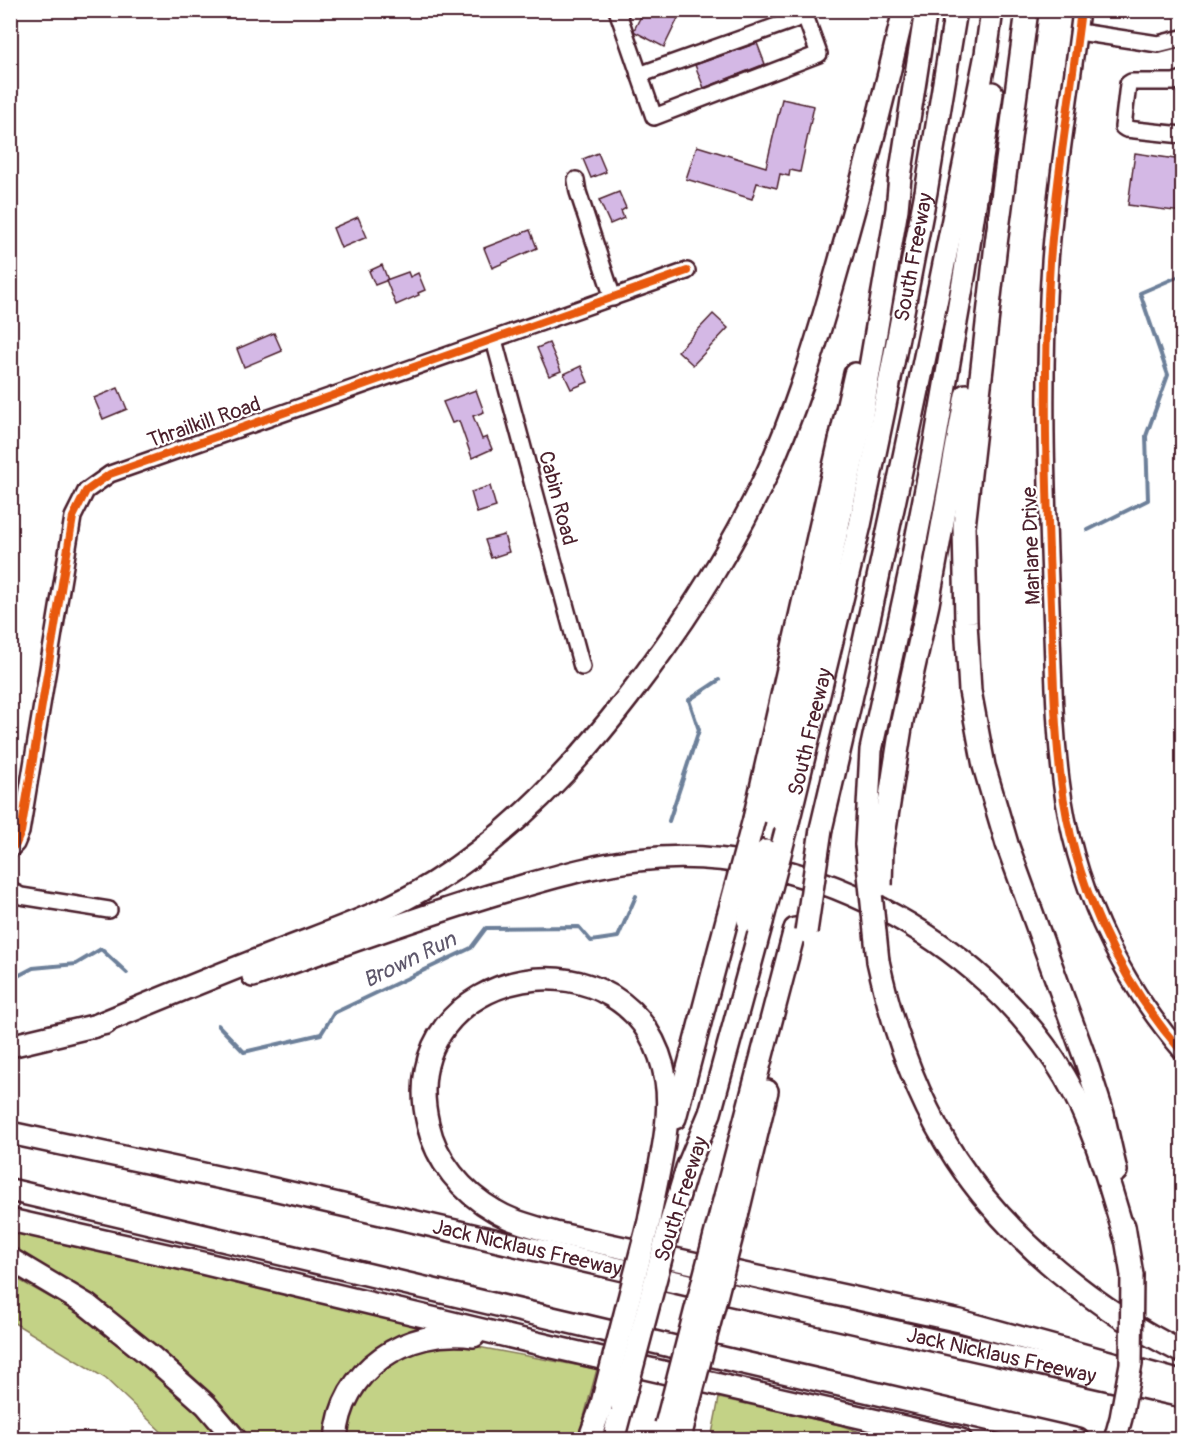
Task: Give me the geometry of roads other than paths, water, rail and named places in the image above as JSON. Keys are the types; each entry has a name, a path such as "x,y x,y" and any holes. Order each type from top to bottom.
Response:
{"highway":[{"path":"92,1027 181,989 346,925 430,885 478,853 518,820 592,744 652,665 709,583 765,477 812,360 859,198 904,10"},
{"path":"659,1224 770,827 824,519 894,192 900,177 926,10"},
{"name":"South Freeway","path":"613,1440 612,1406 659,1224 687,1168 710,1113 746,919 770,827 857,536 928,181 956,10"},
{"name":"South Freeway","path":"672,1433 800,931 920,387 986,54 992,10"},
{"path":"1027,10 996,244 964,527 970,691 984,766 1007,844 1086,1061 1103,1114 1115,1166 1132,1275 1131,1364 1115,1440"},
{"path":"986,54 992,96 971,236 913,560 871,750 878,961 907,1062 930,1113 956,1160 995,1209 1033,1250 1114,1313 1182,1352"},
{"path":"874,846 928,604 996,244"},
{"path":"10,1046 92,1027 184,999 470,902 559,875 638,860 705,858 764,866 812,879 870,902 919,929 970,967 1011,1005 1049,1051 1081,1107 1105,1171 1126,1240"},
{"path":"659,1224 668,1117 665,1073 648,1034 633,1014 612,995 597,987 563,979 529,979 511,982 494,989 463,1009 441,1031 428,1056 423,1082 432,1140 446,1167 466,1191 495,1211 555,1233 960,1321 1182,1382"},
{"name":"Jack Nicklaus Freeway","path":"10,1133 269,1188 1182,1396"},
{"path":"10,1190 1078,1440"},
{"path":"10,1220 962,1440"},
{"path":"10,1260 87,1305 153,1358 206,1405 236,1440"},
{"path":"336,1440 342,1406 355,1382 375,1361 401,1347 434,1337 468,1335 553,1347"},
{"path":"591,1440 612,1406"},
{"path":"821,1406 873,1427 893,1440"}],"street":[{"path":"617,10 639,75 654,117 819,54 804,13 639,75"},
{"name":"Marlane Drive","path":"1081,10 1056,195 1045,369 1046,475 1055,699 1061,780 1078,863 1103,928 1138,993 1182,1052"},
{"path":"1079,32 1158,44 1182,38"},
{"path":"1182,80 1128,84 1123,127 1182,135"},
{"path":"576,180 613,298"},
{"name":"Thrailkill Road","path":"10,850 16,844 21,832 73,517 86,491 110,474 687,271"},
{"name":"Cabin Road","path":"494,340 582,667"},
{"path":"10,890 21,896 109,910"}],"waterway":[{"name":"Brown Run","path":"1088,530 1148,500 1146,436 1168,375 1140,293 1182,275"},
{"name":"Brown Run","path":"669,821 699,730 689,700 719,680"},
{"name":"Brown Run","path":"218,1025 244,1052 321,1034 334,1013 471,948 486,928 579,927 591,941 618,937 636,896"},
{"name":"Brown Run","path":"10,980 33,968 76,964 101,949 127,973"}]}
